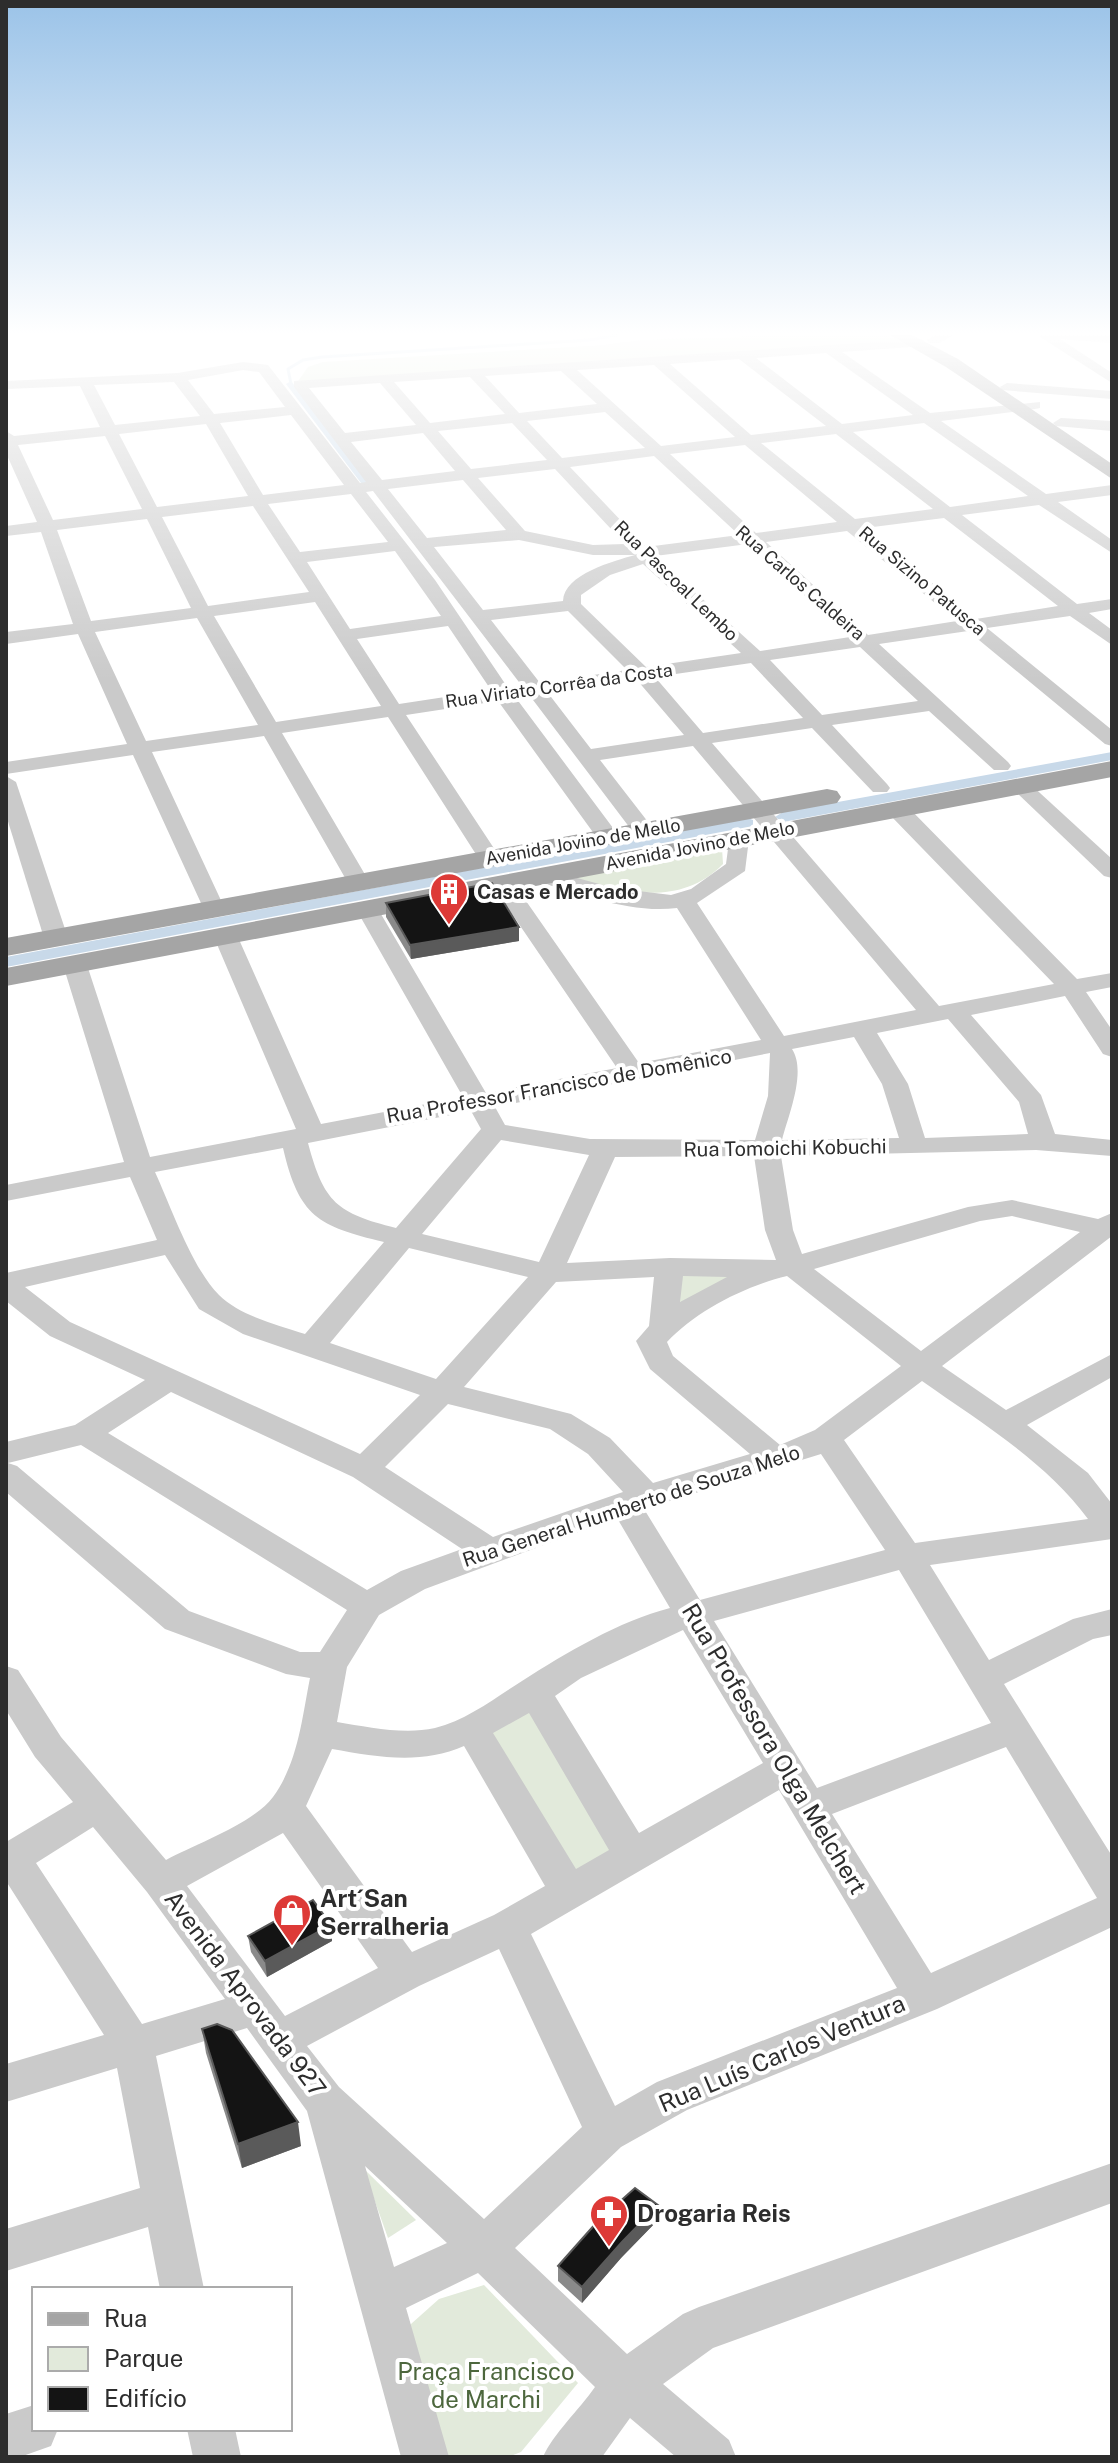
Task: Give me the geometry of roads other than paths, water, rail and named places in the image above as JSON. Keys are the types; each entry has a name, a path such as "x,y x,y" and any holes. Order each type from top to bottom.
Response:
{"main road":[{"path":"1078,450 1112,473"},
{"name":"Avenida Jovino de Mello","path":"496,871 608,837 768,821 880,788 1112,743"},
{"name":"Avenida Jovino de Melo","path":"6,977 75,965 220,922 496,871 544,876 738,839 768,821 898,810 1112,769"},
{"path":"6,947 56,938 220,922"}],"street":[{"path":"12,450 47,526 84,628 220,922 302,1134 306,1187 319,1208 345,1224 548,1273 670,1267 780,1267 1005,1424 1077,1481 1112,1527 907,1556 661,1623 569,1669 471,1727 438,1742 401,1743 318,1733"},
{"path":"119,450 203,613 495,1130 310,1347"},
{"path":"229,450 496,871 633,1073"},
{"path":"332,450 422,544 481,616 644,831"},
{"path":"348,450 397,546 429,584 503,694 608,837"},
{"path":"446,450 519,535"},
{"name":"Rua Pascoal Lembo","path":"547,450 642,553 755,656 880,788"},
{"name":"Rua Carlos Caldeira","path":"656,450 749,539 1001,766"},
{"path":"6,531 675,450"},
{"name":"Rua Sizino Patusca","path":"760,450 854,524 1112,743"},
{"path":"863,450 1112,639"},
{"path":"972,450 1112,548"},
{"path":"422,544 481,536 519,535 593,550 642,553 1112,490"},
{"path":"297,558 397,546"},
{"path":"642,553 610,567 575,590 570,598 572,605 641,673 768,821 945,1015 1032,1100 1043,1139"},
{"path":"6,638 321,596"},
{"name":"Rua Viriato Corrêa da Costa","path":"6,768 1112,604"},
{"path":"481,616 572,605"},
{"path":"345,635 453,620"},
{"path":"586,756 935,704"},
{"path":"6,782 56,938"},
{"path":"1021,786 1112,871"},
{"path":"898,810 1071,987 1112,1049"},
{"path":"544,876 610,894 684,901 723,880 737,866 738,839"},
{"path":"684,901 780,1044 785,1073 766,1148 779,1230 780,1267"},
{"name":"Rua Professora Olga Melchert","path":"75,965 139,1166 173,1245 209,1302 253,1327 442,1392 560,1421 599,1446 636,1500 693,1613 784,1769 923,1996"},
{"name":"Rua Professor Francisco de Domênico","path":"7,1198 139,1166 477,1100 945,1015 1112,980"},
{"path":"861,1029 879,1051 898,1084 914,1146"},
{"name":"Rua Tomoichi Kobuchi","path":"495,1130 533,1143 605,1150 914,1146 1043,1139 1112,1148"},
{"path":"364,1469 442,1392 548,1273 605,1150"},
{"path":"776,1459 661,1362 651,1341 663,1325 780,1267 978,1213 1012,1208 1105,1232"},
{"name":"Rua General Humberto de Souza Melo","path":"161,1881 264,1827 286,1808 314,1750 330,1665 367,1606 413,1580 490,1551 636,1500 776,1459 826,1438 1105,1232"},
{"path":"6,1284 173,1245"},
{"path":"663,1325 670,1267"},
{"path":"6,1284 60,1329 364,1469 490,1551"},
{"path":"1005,1424 1112,1364"},
{"path":"6,1453 85,1433 168,1380"},
{"path":"85,1433 367,1606"},
{"path":"826,1438 907,1556 1112,1889"},
{"path":"6,1474 177,1620 298,1665 330,1665"},
{"path":"981,1680 1085,1628 1112,1622"},
{"name":"Avenida Aprovada 927","path":"6,1680 17,1722 99,1805 161,1881 324,2101 484,2248 584,2348 626,2383"},
{"path":"534,1691 633,1856"},
{"path":"471,1727 569,1892"},
{"path":"809,1807 1012,1730"},
{"path":"6,2083 134,2047 266,2024 405,1974 508,1927 784,1769"},
{"path":"99,1805 12,1858 134,2047 182,2287"},
{"path":"286,1808 405,1974"},
{"name":"Rua Luís Carlos Ventura","path":"484,2248 606,2133 672,2096 923,1996 1112,1909"},
{"path":"508,1927 606,2133"},
{"path":"324,2101 425,2457"},
{"path":"567,2457 587,2439 626,2383 699,2330 1112,2183"},
{"path":"6,2250 164,2201"},
{"path":"380,2297 484,2248"},
{"path":"626,2383 712,2457"},
{"path":"6,2438 32,2430"},
{"path":"211,2431 217,2457"}],"waterway":[{"path":"341,450 368,485"},
{"path":"783,817 1112,756"},
{"path":"6,962 748,823"}],"place":[{"name":"Casas e Mercado","path":"449,926"},
{"name":"Art´San Serralheria","path":"292,1947"},
{"name":"Drogaria Reis","path":"609,2248"}],"park label":[{"name":"Praça Francisco de Marchi","path":"486,2386"}]}
